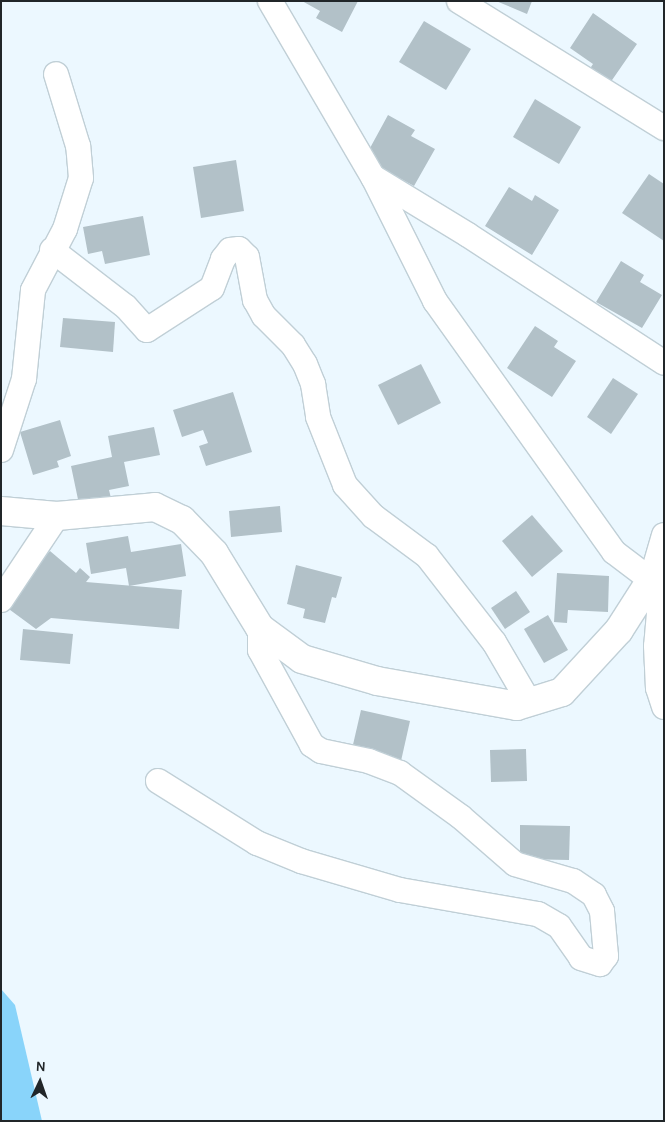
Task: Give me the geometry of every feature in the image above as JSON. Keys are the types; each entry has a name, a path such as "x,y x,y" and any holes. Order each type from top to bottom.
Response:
{"street":[{"path":"270,1 373,177 435,302 614,552 658,582"},
{"path":"459,1 664,128"},
{"path":"1,450 24,379 33,290 65,228 81,178 78,146 56,74"},
{"path":"373,177 468,235 664,363"},
{"path":"52,250 126,307 147,330 212,288 223,259 230,250 239,249 247,257 256,300 264,316 293,345 305,364 313,384 318,417 344,485 374,516 433,563 494,642 529,702"},
{"path":"1,511 57,516 155,507 182,520 214,553 260,628 302,659 377,681 517,706 562,692 591,664 658,582"},
{"path":"1,600 57,516"},
{"path":"664,535 658,582 659,613 656,646 658,688 664,707"},
{"path":"158,781 257,843 301,861 400,890 538,914 559,926 581,958 600,964 606,956 602,912 594,895 573,881 515,864 461,817 400,773 369,761 321,751 312,745 260,650 260,628"}],"shaded area":[{"path":"1,989 15,1005 42,1121 1,1121"}],"building":[{"path":"302,1 358,1 342,32 316,18 320,11"},
{"path":"496,1 532,1 527,14"},
{"path":"593,13 637,44 610,83 589,70 593,64 570,48"},
{"path":"424,21 471,49 446,90 399,62"},
{"path":"535,99 581,127 559,164 513,137"},
{"path":"388,115 415,130 411,136 435,149 414,186 364,159"},
{"path":"236,160 244,211 201,218 193,167"},
{"path":"649,174 664,184 664,241 622,213"},
{"path":"509,187 532,201 535,195 559,210 532,255 485,226"},
{"path":"143,216 150,255 105,264 102,251 88,254 83,227"},
{"path":"621,261 644,275 640,282 662,295 642,328 596,302"},
{"path":"63,318 115,322 113,352 60,347"},
{"path":"535,326 558,341 554,347 576,361 552,397 507,368"},
{"path":"421,364 441,403 398,425 378,385"},
{"path":"613,378 638,394 611,434 587,417"},
{"path":"233,392 252,452 206,466 199,446 208,443 203,430 182,437 173,410"},
{"path":"60,420 71,456 57,461 59,467 33,475 20,432"},
{"path":"154,427 160,455 124,462 129,486 109,490 112,502 80,509 71,466 112,457 108,436"},
{"path":"280,506 282,532 231,537 229,511"},
{"path":"532,515 563,551 532,577 502,541"},
{"path":"128,536 131,552 181,544 186,576 129,586 126,568 91,574 86,543"},
{"path":"50,551 76,573 80,568 90,577 86,582 182,590 179,629 51,618 36,629 2,604"},
{"path":"296,565 342,577 336,598 332,597 325,623 303,618 305,609 287,604"},
{"path":"557,573 609,576 608,612 568,610 567,623 554,622"},
{"path":"516,591 530,612 505,629 491,608"},
{"path":"548,615 568,650 544,663 524,629"},
{"path":"23,629 73,634 70,664 20,660"},
{"path":"361,710 410,721 401,761 352,749"},
{"path":"526,749 527,781 491,782 490,750"},
{"path":"520,825 570,826 569,860 520,859"}]}
